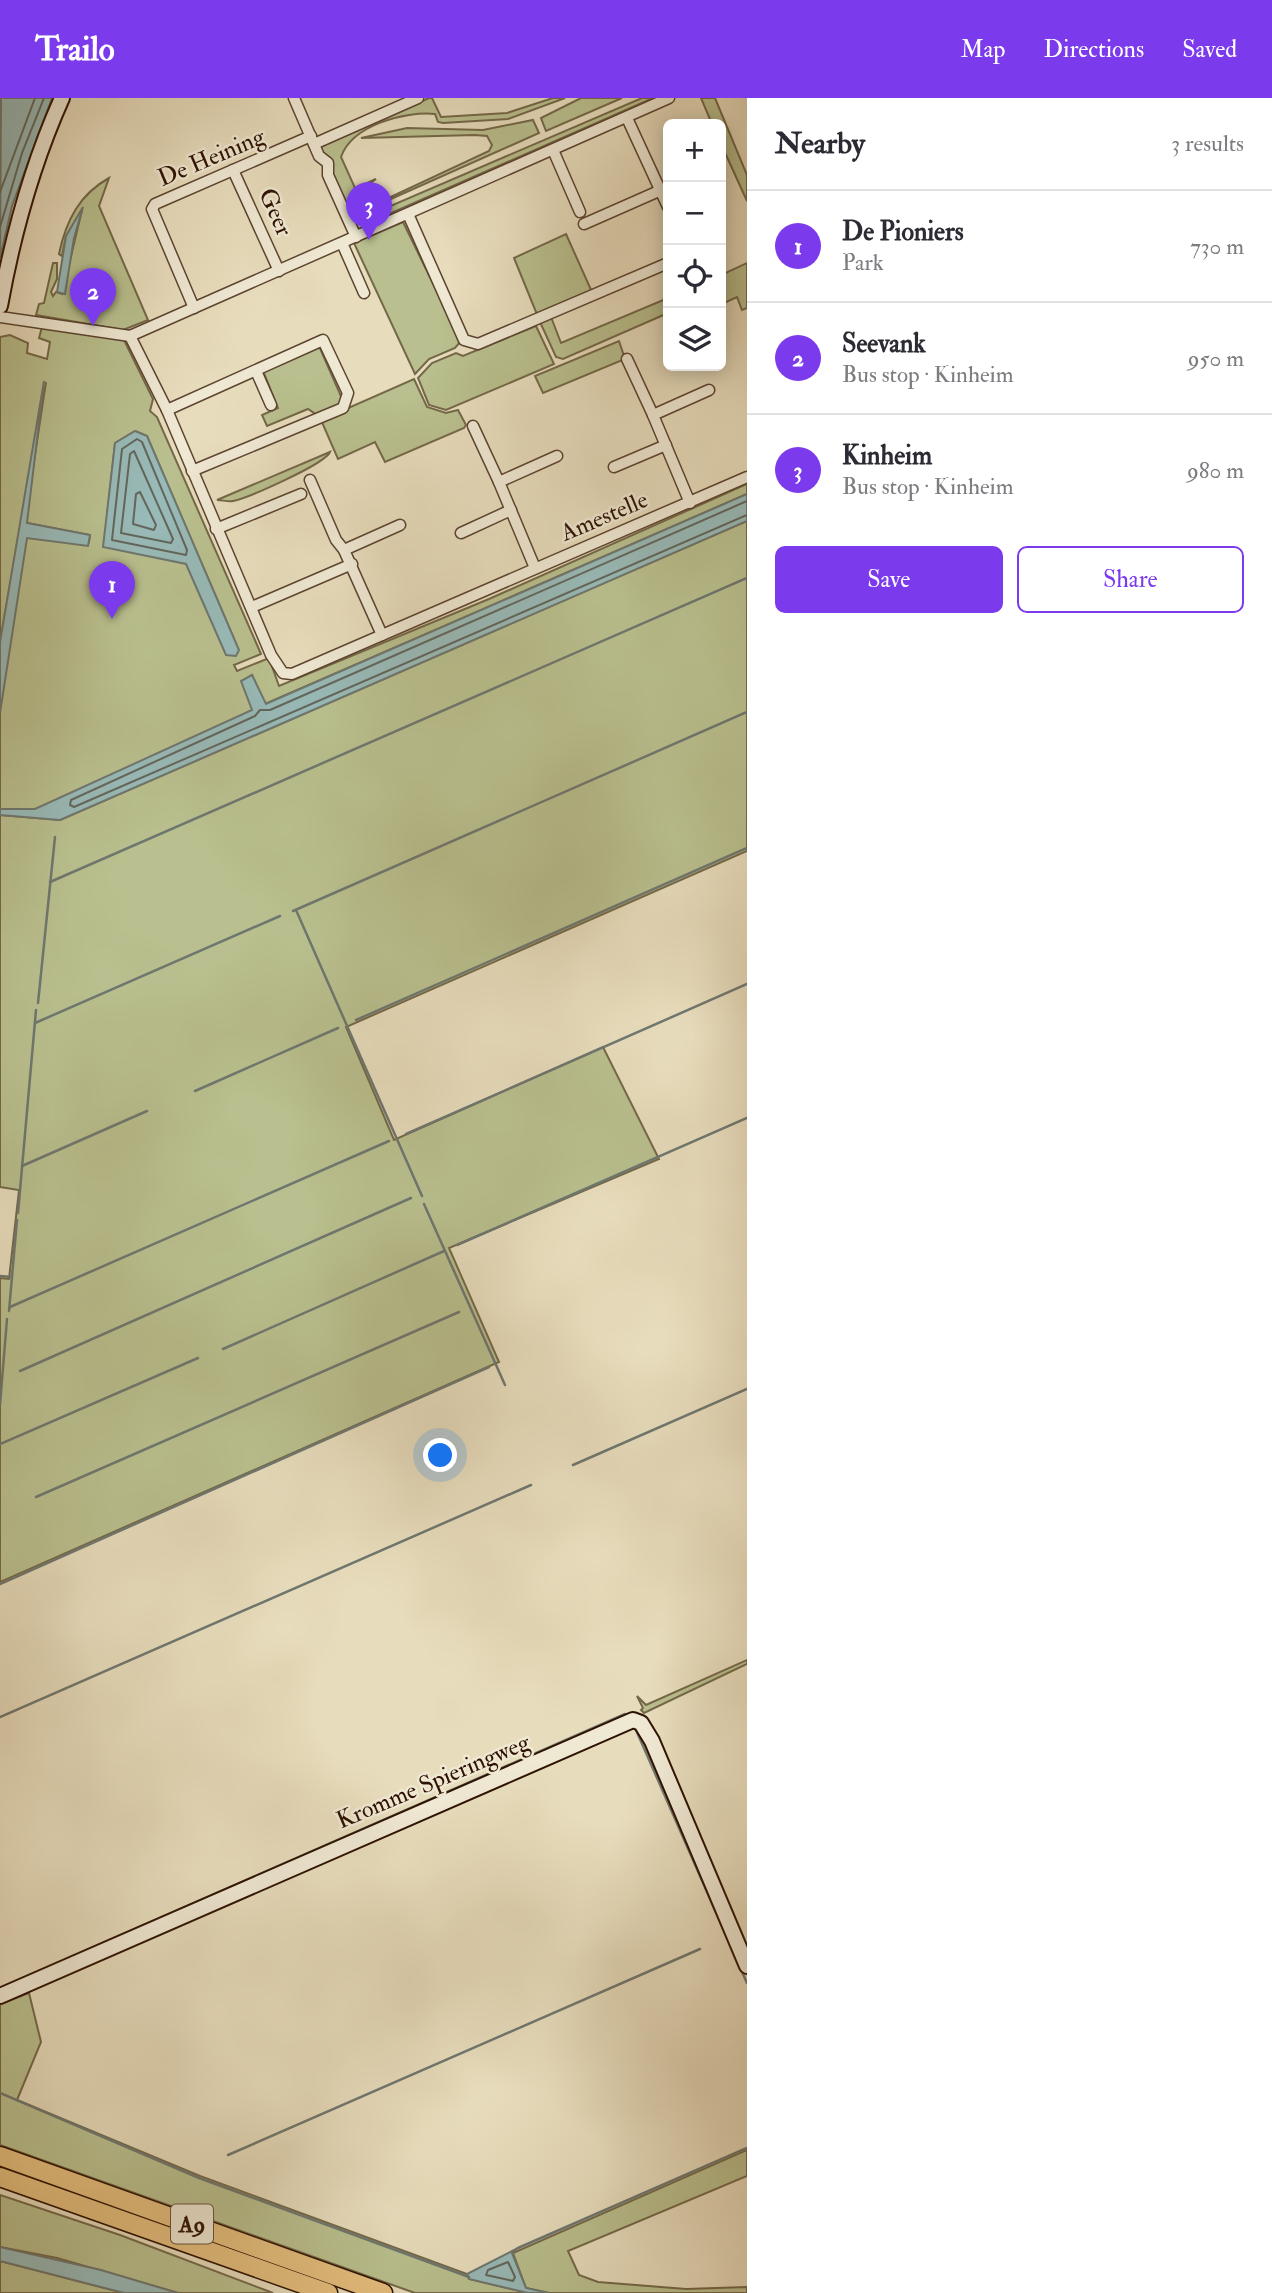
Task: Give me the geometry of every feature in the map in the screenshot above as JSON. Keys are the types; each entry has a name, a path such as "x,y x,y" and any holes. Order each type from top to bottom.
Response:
{"highway":[{"name":"A9","path":"0,2156 383,2293"},
{"name":"A9","path":"0,2177 328,2293"}],"street":[{"path":"0,306 26,194 43,142 62,98"},
{"path":"294,98 319,156 328,163 328,175 356,237"},
{"name":"De Heining","path":"194,308 152,209 155,204 233,170 418,98"},
{"path":"0,317 130,336 669,98"},
{"path":"627,118 663,185"},
{"path":"553,150 579,212"},
{"name":"Geer","path":"233,170 279,271"},
{"path":"584,223 663,190"},
{"path":"408,214 464,340 470,344 478,344 663,265"},
{"path":"342,243 364,293"},
{"path":"130,336 167,410 216,529 252,607 352,564"},
{"path":"167,410 323,340 348,393 343,408 192,471"},
{"path":"627,359 690,503"},
{"path":"256,371 271,405"},
{"path":"653,415 709,390"},
{"path":"473,426 535,568"},
{"name":"Amestelle","path":"614,467 666,445"},
{"path":"499,482 557,456"},
{"name":"Amestelle","path":"252,607 271,655 284,673 292,674 747,477"},
{"path":"310,480 336,540 352,564 382,635"},
{"path":"216,529 302,495"},
{"path":"461,533 511,510"},
{"path":"344,550 400,525"},
{"name":"Kromme Spieringweg","path":"0,1996 633,1720 641,1723 652,1741 747,1966"}],"green space":[{"path":"432,98 441,117 507,113 553,98 565,98 508,119 443,123 438,122 435,114 409,115 381,122 356,136 341,157 359,197 370,206 361,220 353,223 333,173 320,150 322,146"},
{"path":"581,98 622,98 546,131 541,118"},
{"path":"642,98 653,98 364,225 363,222 374,213"},
{"path":"701,98 715,98 724,119 710,119"},
{"path":"533,120 539,133 382,203 370,203 361,197 363,185 376,179 369,184 366,191 373,200 380,202 489,151 492,145 487,136 475,135 361,138 407,128 483,130"},
{"path":"726,124 747,175 747,201 726,155"},
{"path":"109,178 99,206 148,320 123,330 36,315 39,304 44,303 53,263 57,263 57,279 51,292 53,296 56,292 62,294 82,210 66,236 62,256 59,254 70,219 82,200"},
{"path":"403,222 461,341 455,348 429,359 415,374 354,243"},
{"path":"566,234 592,292 538,317 514,258"},
{"path":"747,263 747,308 742,310 737,297 726,302 726,273"},
{"path":"663,300 663,315 563,359 556,357 540,322 551,317 561,343"},
{"path":"536,326 554,364 446,410 429,405 418,378 432,363 456,353 463,356"},
{"path":"42,327 124,340 153,399 150,411 157,417 261,654 234,665 237,671 269,658 279,686 489,599 747,484 747,494 265,704 252,675 248,678 254,711 35,814 0,811 0,687 24,533 89,542 90,535 27,523 27,507 46,382 0,642 0,337 10,335 28,343 27,353 47,359 50,342 39,338","holes":["135,431 147,436 234,639 187,558 104,545 115,443"]},
{"path":"619,341 625,359 543,393 535,376"},
{"path":"319,346 344,403 317,415 308,409 267,426 262,415 278,408 263,371"},
{"path":"414,379 427,407 446,413 458,410 466,425 464,428 385,462 375,442 338,459 321,420"},
{"path":"330,452 301,472 241,499 217,500"},
{"path":"747,521 747,851 346,1027 394,1140 603,1047 659,1159 449,1248 499,1362 0,1582 0,1278 9,1279 19,1190 0,1187 0,815 60,820"},
{"path":"747,1660 747,1664 644,1713 641,1710 643,1708 637,1696 646,1705"},
{"path":"29,1993 41,2042 17,2100 200,2176 467,2274 469,2279 528,2293 415,2293 0,2145 0,2004"},
{"path":"747,2150 747,2176 568,2251 579,2275 598,2282 686,2289 747,2287 747,2293 549,2293 526,2288 513,2253"},
{"path":"0,2195 120,2235 273,2293 178,2293 57,2258 0,2247"},
{"path":"0,2261 124,2293 0,2293"}],"water":[{"path":"1,98 52,98 12,206 0,258"},
{"path":"83,207 74,238 65,294 57,292 66,236"},
{"path":"44,381 27,523 90,535 88,546 27,538 0,713 0,642"},
{"path":"135,431 147,436 239,650 236,656 226,655 186,564 103,547 115,443"},
{"path":"747,494 747,521 60,820 0,815 0,809 35,809 252,710 241,681 252,675 266,704"},
{"path":"0,2247 101,2270 178,2293 124,2293 0,2261"},
{"path":"518,2248 512,2253 526,2288 549,2293 528,2293 469,2279 467,2274"}],"waterway":[{"path":"50,882 747,578"},
{"path":"293,911 747,712"},
{"path":"38,1003 55,837"},
{"path":"356,1020 747,848"},
{"path":"296,910 422,1196"},
{"path":"35,1023 280,916"},
{"path":"406,1134 747,984"},
{"path":"18,1213 36,1010"},
{"path":"195,1091 338,1028"},
{"path":"22,1166 147,1111"},
{"path":"457,1245 747,1118"},
{"path":"10,1307 389,1141"},
{"path":"20,1371 411,1198"},
{"path":"424,1204 505,1385"},
{"path":"9,1311 17,1220"},
{"path":"223,1349 444,1251"},
{"path":"0,1276 12,1277"},
{"path":"36,1497 459,1312"},
{"path":"0,1405 7,1319"},
{"path":"0,1444 198,1358"},
{"path":"0,1584 489,1367"},
{"path":"573,1465 747,1389"},
{"path":"0,1717 531,1485"},
{"path":"0,1988 625,1714"},
{"path":"636,1730 747,1983"},
{"path":"228,2155 700,1949"},
{"path":"0,2093 199,2178 469,2277"},
{"path":"518,2248 747,2148"}],"place":[{"name":"Kinheim","path":"369,240"},
{"name":"Seevank","path":"93,326"},
{"name":"De Pioniers","path":"112,619"}]}
